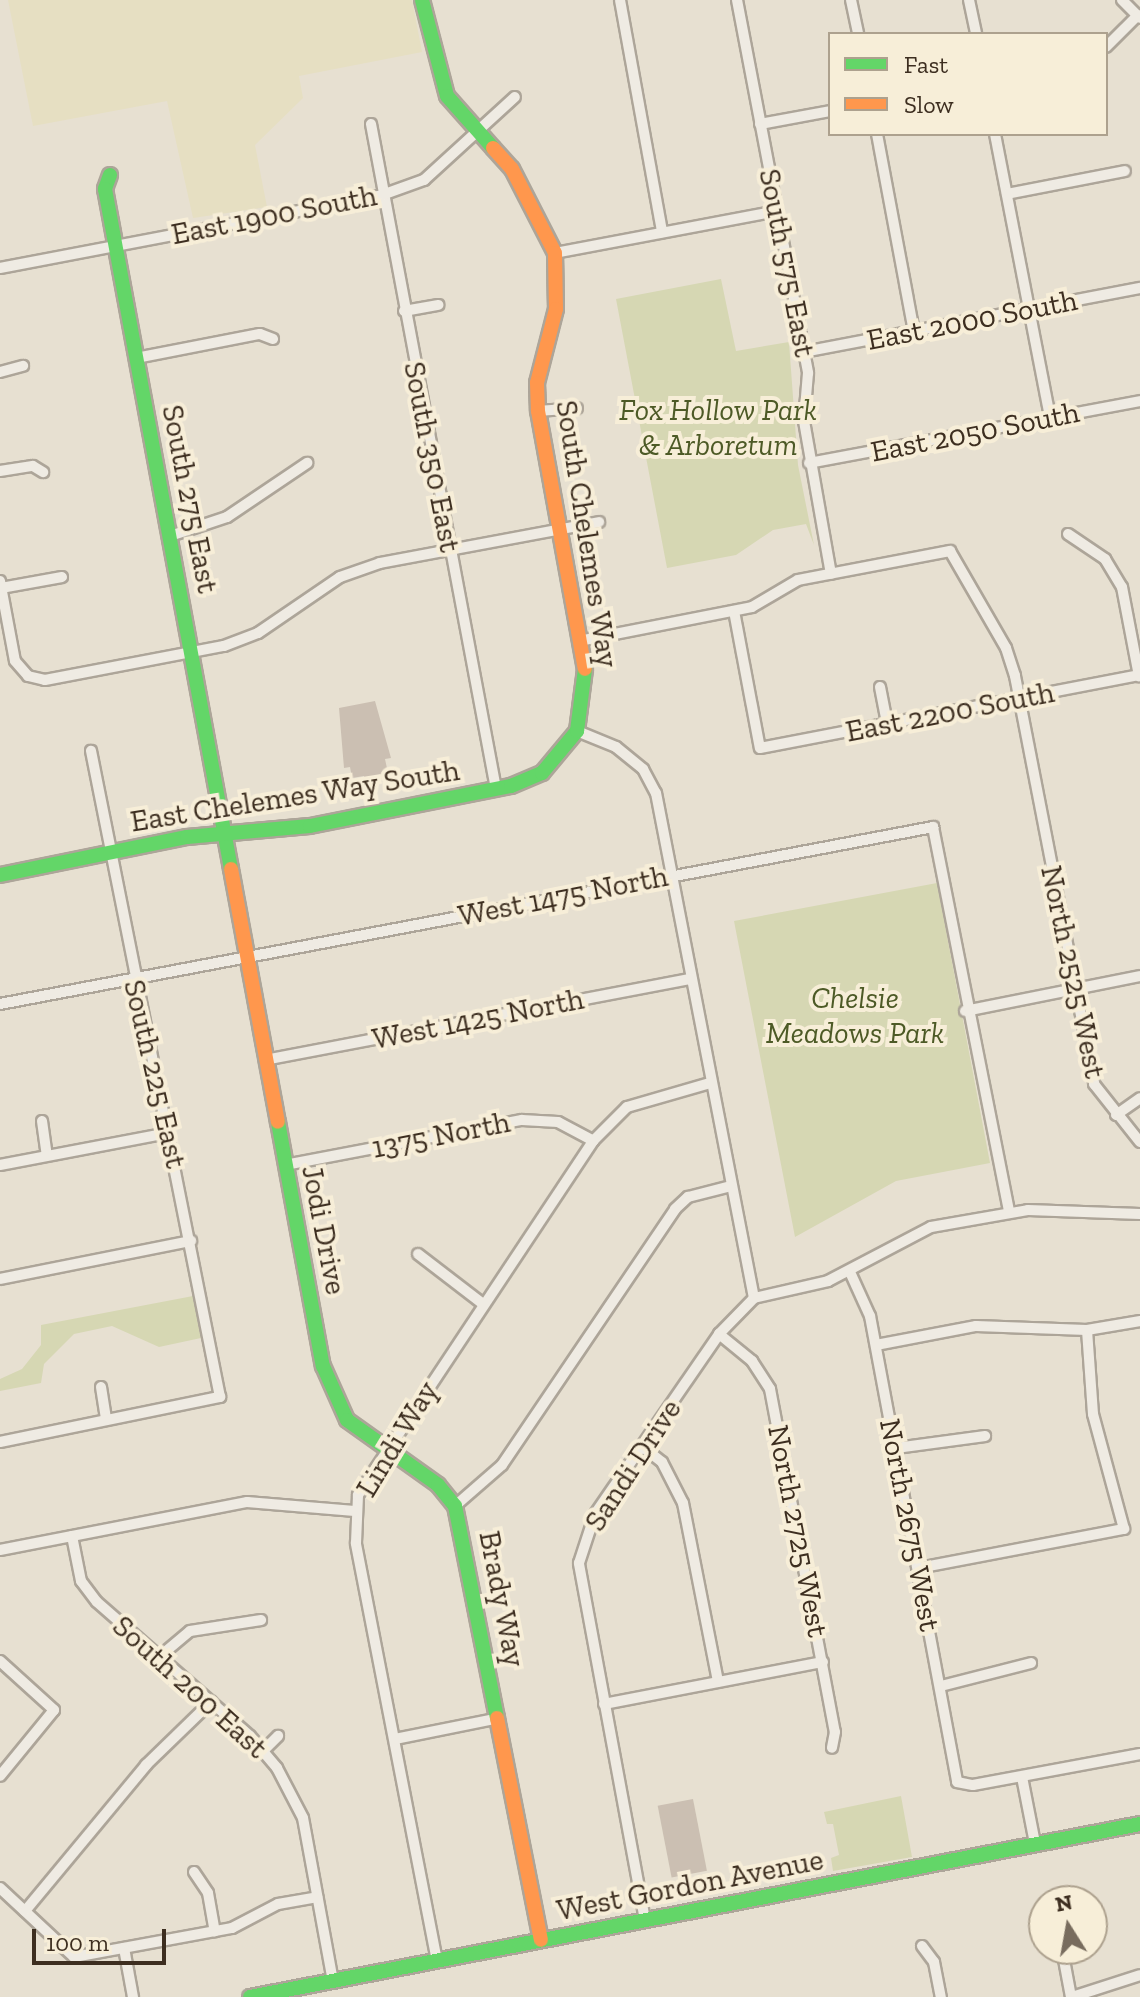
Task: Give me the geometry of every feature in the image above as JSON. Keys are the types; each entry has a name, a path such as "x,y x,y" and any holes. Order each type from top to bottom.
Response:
{"street":[{"name":"South Chelemes Way","path":"422,0 447,96 475,134 512,169 555,253 556,309 537,383 538,411 579,641 585,704 577,731"},
{"path":"620,0 662,232"},
{"name":"South 575 East","path":"737,0 804,352 809,463 831,574"},
{"path":"851,0 858,32"},
{"path":"969,0 976,32"},
{"path":"1108,45 1139,16 1122,0"},
{"name":"East 1900 South","path":"0,268 382,195 424,180 515,97"},
{"path":"760,124 828,111"},
{"name":"South 350 East","path":"371,124 496,789"},
{"path":"877,136 914,331"},
{"path":"995,136 1050,418"},
{"path":"1007,194 1125,171"},
{"name":"South 275 East","path":"110,175 105,189 226,834 235,907"},
{"path":"555,253 777,211"},
{"name":"East 2000 South","path":"804,352 1140,288"},
{"path":"404,311 438,305"},
{"path":"136,358 260,334 273,339"},
{"path":"0,372 23,366"},
{"name":"East 2050 South","path":"809,463 1140,401"},
{"path":"538,411 577,408"},
{"path":"170,536 227,517 307,463"},
{"path":"0,471 33,466 43,472"},
{"path":"62,577 1,585 15,661 28,676 45,680 192,652 258,633 359,569 599,522"},
{"path":"1068,534 1105,559 1122,587 1140,676"},
{"name":"North 2525 West","path":"831,574 950,551 1006,648 1019,698 1094,1084 1140,1142"},
{"path":"579,641 734,611 766,601 798,580 831,574"},
{"name":"East 2200 South","path":"734,611 760,748 1140,676"},
{"path":"880,687 887,724"},
{"path":"577,731 616,747 643,769 662,825 754,1298 850,1272 912,1233 1009,1212 1140,1214"},
{"name":"East Chelemes Way South","path":"0,875 226,834 336,821 496,789 542,773 577,731"},
{"name":"South 225 East","path":"91,751 162,1134 191,1241 220,1397 106,1420"},
{"name":"West 1475 North","path":"0,1004 933,827 965,1011"},
{"name":"Jodi Drive","path":"235,907 328,1389 347,1420 438,1485 455,1506"},
{"path":"1009,1212 965,1011 1140,976"},
{"name":"West 1425 North","path":"265,1060 691,979"},
{"name":"Lindi Way","path":"437,1961 355,1511 384,1449 593,1141 627,1107 710,1083"},
{"path":"1116,1115 1140,1098"},
{"name":"1375 North","path":"285,1165 522,1120 558,1122 593,1141"},
{"path":"42,1121 47,1156"},
{"path":"0,1165 162,1134"},
{"name":"Brady Way","path":"541,1940 455,1506 502,1465 675,1209 688,1197 731,1186"},
{"path":"0,1279 191,1241"},
{"path":"418,1254 483,1304"},
{"name":"North 2675 West","path":"850,1272 876,1345 957,1782 1022,1777"},
{"name":"Sandi Drive","path":"645,1920 579,1563 595,1514 644,1448 719,1334 754,1298"},
{"path":"876,1345 976,1326 1087,1330 1140,1321"},
{"path":"919,1568 1124,1529 1093,1414 1087,1330"},
{"name":"North 2725 West","path":"719,1334 752,1361 770,1389 823,1662 835,1732 832,1748"},
{"path":"0,1442 106,1420 101,1387"},
{"path":"896,1448 985,1436"},
{"path":"644,1448 662,1462 683,1503 718,1682"},
{"path":"0,1550 247,1502 355,1511"},
{"name":"South 200 East","path":"72,1536 81,1581 159,1657 264,1750 303,1818 333,1981"},
{"path":"159,1657 190,1631 261,1620"},
{"path":"0,1661 54,1710 0,1776"},
{"path":"604,1704 823,1662"},
{"path":"941,1686 1031,1663"},
{"path":"25,1911 146,1765 211,1702"},
{"path":"395,1739 499,1718"},
{"path":"264,1750 278,1736"},
{"path":"1035,1843 1022,1777 1140,1754"},
{"name":"West Gordon Avenue","path":"250,1997 1140,1824"},
{"path":"194,1872 208,1893 215,1931"},
{"path":"0,1888 74,1957 215,1931 248,1922 278,1904 317,1897"},
{"path":"922,1946 934,1962 941,1997"},
{"path":"124,1948 133,1997"},
{"path":"1065,1965 1072,1997 1140,1975"}],"shaded area":[{"path":"8,0 412,0 422,52 299,76 303,98 255,145 267,207 193,218 167,101 33,126"}],"green space":[{"name":"Fox Hollow Park & Arboretum","path":"721,279 736,351 789,342 798,465 814,545 806,524 773,530 736,555 667,568 616,299"},
{"name":"Chelsie Meadows Park","path":"937,883 990,1163 896,1181 795,1237 734,921"},
{"path":"193,1296 201,1338 159,1347 112,1326 74,1334 44,1364 41,1383 0,1391 0,1379 22,1369 41,1345 41,1325"},
{"path":"901,1796 912,1857 833,1871 831,1858 839,1855 833,1824 827,1824 824,1812"}],"building":[{"path":"375,701 391,758 385,759 388,773 378,775 380,783 366,786 364,776 352,778 350,767 344,768 339,708"},
{"path":"693,1799 707,1871 672,1878 658,1806"}],"traffic: fast":[{"path":"422,0 447,96 493,148"},
{"path":"110,175 105,189 231,869"},
{"path":"0,875 187,837 310,826 511,786 542,773 577,731 585,669"},
{"path":"278,1122 323,1366 347,1420 438,1485 455,1506 497,1718"},
{"path":"250,1997 1140,1824"}],"traffic: slow":[{"path":"493,148 512,169 555,253 556,309 537,383 538,411 585,669"},
{"path":"231,869 278,1122"},
{"path":"497,1718 541,1940"}]}
